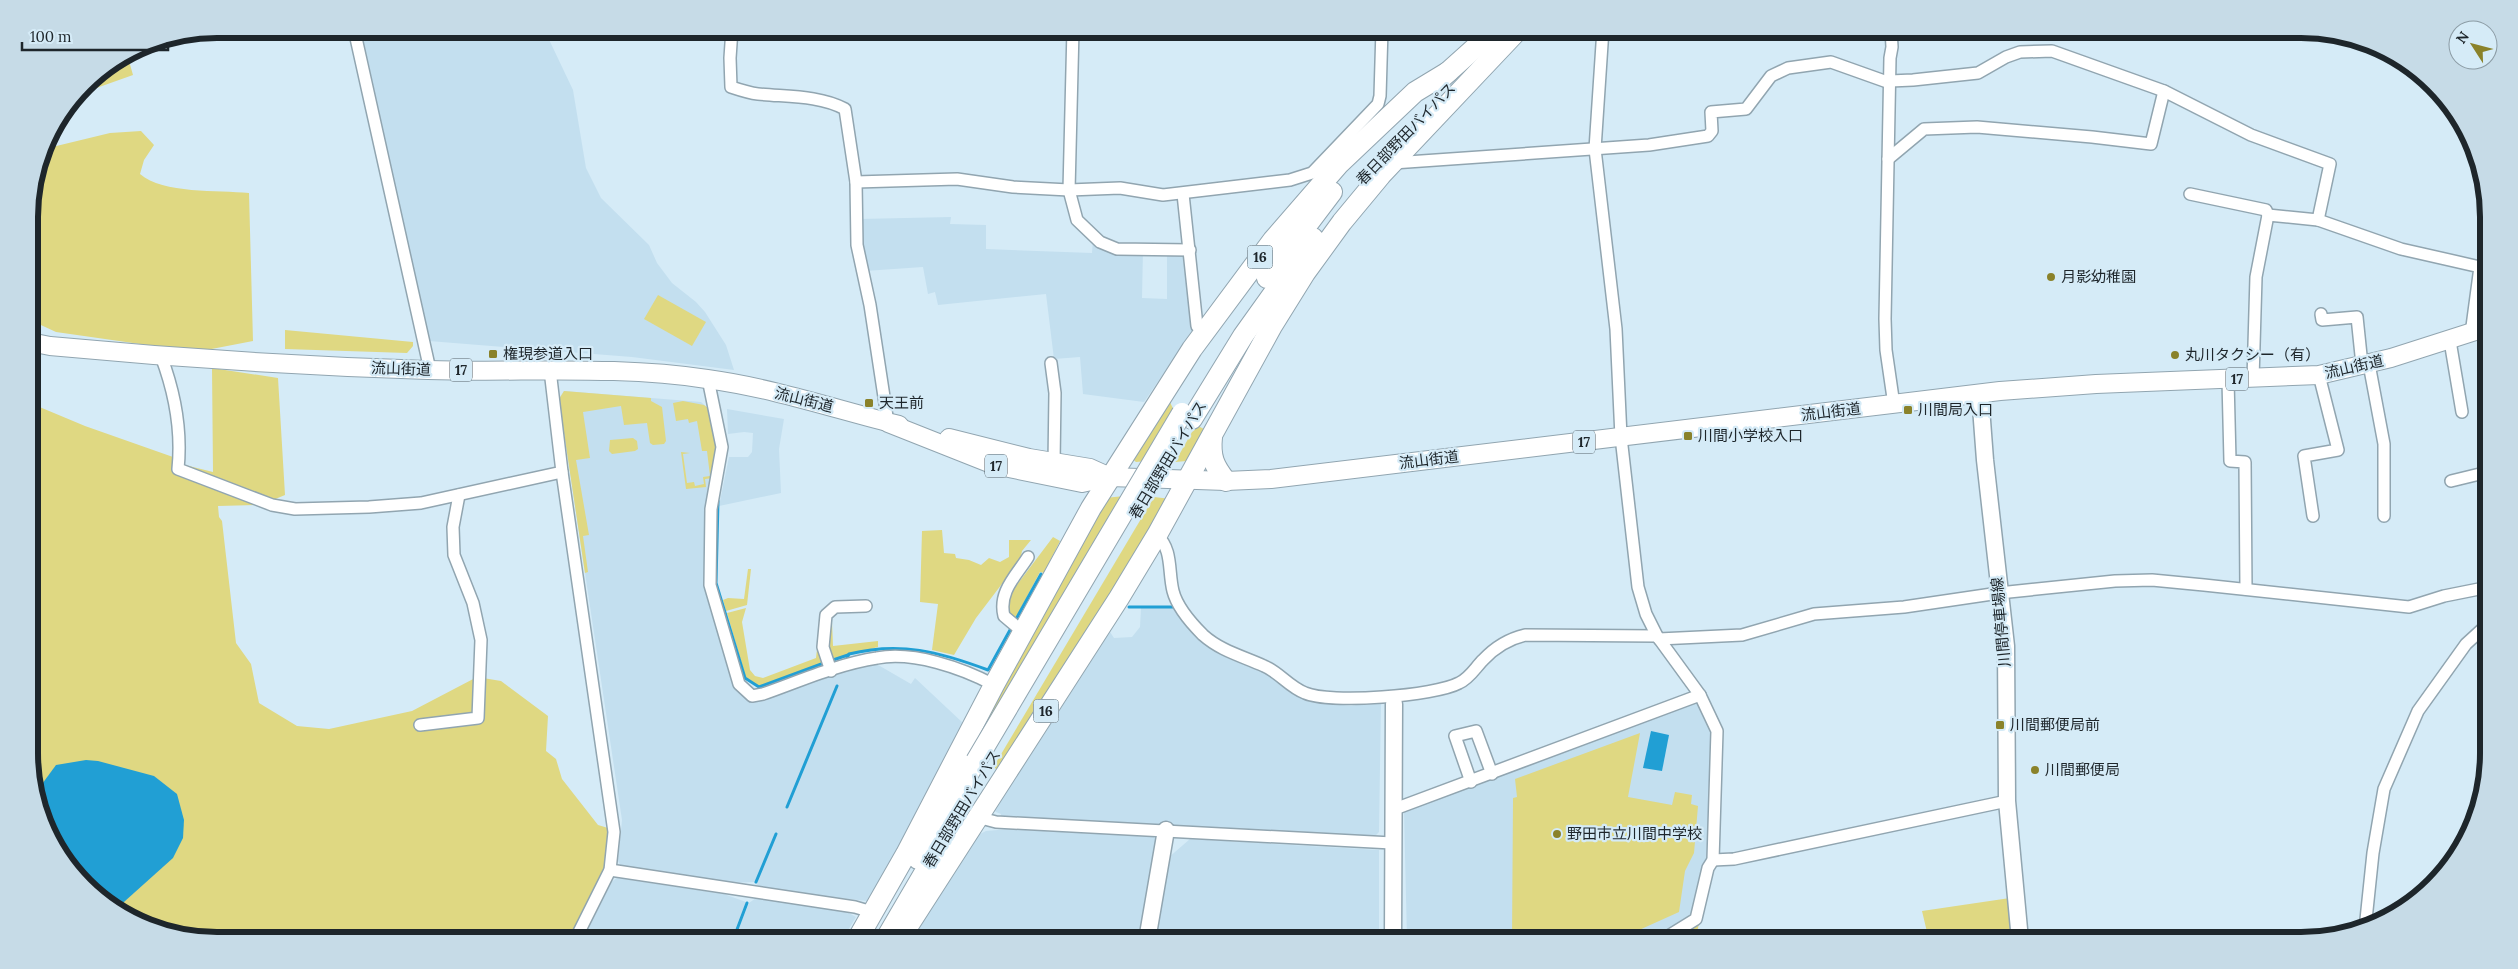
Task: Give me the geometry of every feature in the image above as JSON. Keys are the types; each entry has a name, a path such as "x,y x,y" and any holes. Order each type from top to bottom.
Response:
{"highway":[{"name":"春日部野田バイパス","path":"875,932 981,764 1187,416 1255,294 1319,208 1385,133 1486,38"},
{"name":"春日部野田バイパス","path":"1187,416 1272,293 1354,186 1424,112 1507,38"},
{"name":"16","path":"904,932 1084,654 1157,535 1295,288 1342,222 1393,162 1509,38"},
{"name":"16","path":"861,932 910,846 994,685 1110,477 1204,331 1273,240 1339,164 1415,92 1448,72"},
{"path":"1212,435 1210,453 1212,462 1226,481"},
{"name":"春日部野田バイパス","path":"889,932 981,764"}],"main road":[{"name":"流山街道","path":"888,423 1006,468 1082,482 1110,477 1226,481 1271,479 2058,386 2319,375 2365,365 2450,341 2480,330"},
{"name":"流山街道","path":"38,344 161,356 430,370 621,371 708,379 785,394 888,423 1054,463 1090,468 1110,477"},
{"name":"川間停車場線","path":"1980,394 1999,594 2006,646 2006,801 2019,932"},
{"path":"1393,932 1394,704"},
{"path":"1147,932 1166,830"}],"street":[{"path":"356,38 430,370"},
{"path":"731,38 731,88 756,94 784,95 836,104 845,109 856,182 857,245 871,314 888,423"},
{"path":"1073,38 1069,190 1077,220 1100,242 1117,249 1190,250"},
{"path":"856,182 957,179 1013,187 1069,190 1120,188 1163,195 1290,180 1312,173 1378,104 1380,96 1382,38"},
{"path":"1602,38 1595,150 1616,329 1621,437 1638,587 1646,614 1658,637 1700,695 1717,731 1713,860 1708,868 1696,919 1675,932"},
{"path":"1892,38 1885,342 1894,405"},
{"path":"1393,162 1595,150 1649,145 1708,136 1712,131 1711,112 1746,109 1772,76 1788,68 1831,62 1890,82 1978,73 2006,57 2020,52 2052,51 2164,91 2251,135 2330,164 2318,220"},
{"path":"1888,159 1924,129 1977,127 2151,144 2164,91"},
{"path":"1182,194 1190,250 1197,326 1204,331"},
{"path":"2190,194 2266,210 2268,215 2256,277 2253,379"},
{"path":"2268,215 2318,220 2401,249 2480,266"},
{"path":"2471,334 2480,288"},
{"path":"2321,314 2322,320 2356,317 2365,365 2384,444 2384,516"},
{"path":"2450,341 2462,412"},
{"path":"161,356 171,383 177,408 178,469 272,505 295,509 370,507 421,503 562,472"},
{"path":"1051,363 1055,393 1054,463"},
{"path":"550,370 562,472 614,832 610,870 579,932"},
{"path":"2314,516 2304,456 2338,450 2319,375"},
{"path":"708,379 722,447 711,509 710,585 739,684 752,696 877,657 894,656 949,664 994,685"},
{"path":"2228,380 2230,461 2245,462 2246,589"},
{"path":"2451,481 2480,474"},
{"path":"420,725 478,718 481,640 473,603 454,555 453,527 460,495"},
{"path":"1157,535 1166,544 1173,592 1178,604 1203,634 1224,650 1266,667 1305,694 1351,699 1450,687 1471,675 1498,646 1511,638 1525,635 1658,637 1742,634 1814,614 1904,607 2115,581 2152,580 2409,607 2444,596 2480,589"},
{"path":"1023,632 1004,616 1002,600 1004,592 1028,557"},
{"path":"831,671 823,647 826,615 835,607 866,606"},
{"path":"2366,919 2373,853 2384,788 2418,711 2466,644 2480,631"},
{"path":"1392,810 1700,695"},
{"path":"1471,782 1455,736 1476,731 1492,774"},
{"path":"1713,860 1734,859 2006,801"},
{"path":"977,817 996,822 1392,843"},
{"path":"610,870 855,907 872,912"}],"shaded area":[{"path":"363,38 548,38 573,90 586,168 601,198 649,245 657,263 672,283 696,302 705,312 726,345 734,370 632,357 429,341"},
{"path":"129,60 133,75 90,90 107,74"},
{"path":"141,131 154,145 144,160 140,174 150,180 176,188 249,193 253,341 196,352 56,332 38,324 38,205 41,181 51,148 110,133"},
{"path":"951,217 950,224 986,225 986,249 1092,253 1093,240 1143,250 1142,298 1167,299 1167,252 1187,253 1193,330 1144,402 1083,394 1080,357 1054,359 1046,294 938,305 935,292 928,294 923,267 865,271 859,219"},
{"path":"658,295 706,322 692,346 644,319"},
{"path":"285,330 413,342 413,346 407,353 285,349"},
{"path":"212,368 278,378 285,495 261,505 218,506 219,517 222,521 236,643 251,664 259,703 297,726 329,729 412,711 477,677 501,681 548,716 546,751 556,759 562,779 598,825 608,828 607,839 615,853 576,932 216,932 193,930 159,922 127,908 107,895 74,862 61,842 51,821 41,788 38,764 38,406 85,426 173,457 173,462 213,472"},
{"path":"564,391 701,402 709,409 718,447 706,585 737,689 751,702 873,662 911,684 915,678 963,723 904,838 867,901 762,889 754,882 727,883 621,866 618,861 622,820 559,399"},
{"path":"564,391 651,398 651,401 662,407 666,441 664,444 653,445 650,443 647,423 624,425 621,406 583,412 590,458 576,460 589,535 583,536 588,572 585,573 559,399"},
{"path":"1169,400 1175,413 1146,461 1136,462 1130,457"},
{"path":"683,401 704,405 709,409 718,447 713,478 705,479 706,487 686,489 681,452 690,453 683,454 687,483 694,482 695,486 704,484 703,477 710,476 707,451 702,451 697,421 689,423 688,419 676,421 673,403"},
{"path":"727,409 784,419 779,449 781,493 719,506 729,457 748,457 752,452 753,433 728,434"},
{"path":"1196,425 1204,429 1187,461 1175,462"},
{"path":"633,438 637,441 638,449 635,451 612,454 609,451 610,440"},
{"path":"1125,496 973,753 969,752 1104,498"},
{"path":"1154,497 1171,499 997,771 994,766"},
{"path":"942,530 944,553 955,554 956,558 969,560 981,565 989,558 1000,562 1009,557 1009,540 1031,540 1022,551 1020,560 976,618 954,655 932,650 938,604 920,602 922,531"},
{"path":"1053,537 1060,541 1044,573 1040,572 1014,621 1008,618 1004,602"},
{"path":"748,569 751,569 747,605 726,611 723,600 728,598 744,599"},
{"path":"746,608 742,622 750,670 755,676 763,678 816,658 819,632 824,662 759,687 746,678 727,613"},
{"path":"1141,608 1173,608 1207,645 1227,658 1269,675 1305,700 1351,706 1381,701 1379,832 1374,837 1001,816 1001,814 996,812 993,808 1029,758 1110,632 1114,638 1132,637 1140,627"},
{"path":"829,622 832,622 833,646 878,641 878,647 829,660 826,650"},
{"name":"野田市立川間中学校","path":"1697,701 1707,720 1712,738 1712,786 1707,857 1693,918 1669,932 1407,932 1404,811"},
{"path":"1640,733 1628,797 1672,805 1675,792 1692,795 1691,804 1698,806 1694,853 1685,871 1679,912 1635,932 1512,932 1513,798 1517,797 1515,779"},
{"path":"1009,829 1154,837 1158,842 1141,932 917,932 976,836 986,831"},
{"path":"1190,839 1379,850 1379,932 1154,932 1168,858"},
{"path":"617,878 724,894 746,902 734,932 584,932 607,885"},
{"path":"756,898 847,912 856,917 847,932 737,932 749,903"},
{"path":"2010,898 2014,932 1927,932 1922,911"},
{"path":"1699,924 1697,932 1684,932"}],"water":[{"path":"1651,731 1669,735 1662,771 1643,768"},
{"path":"86,760 98,761 154,776 177,794 184,820 183,838 173,858 122,904 107,895 82,871 74,862 56,832 47,810 41,786 56,765"}],"waterway":[{"path":"718,501 716,583 745,678 759,687 824,663"},
{"path":"1015,621 1041,574"},
{"path":"1129,607 1175,607"},
{"path":"847,658 849,654 885,648 920,650 953,658 988,670 1010,630"},
{"path":"830,661 848,655"},
{"path":"787,807 837,686"},
{"path":"756,882 776,834"},
{"path":"736,932 747,903"}],"place":[{"name":"月影幼稚園","path":"2051,277"},
{"name":"権現参道入口","path":"493,354"},
{"name":"丸川タクシー（有）","path":"2175,355"},
{"name":"天王前","path":"869,403"},
{"name":"川間局入口","path":"1908,410"},
{"name":"川間小学校入口","path":"1688,436"},
{"name":"川間郵便局前","path":"2000,725"},
{"name":"川間郵便局","path":"2035,770"},
{"name":"野田市立川間中学校","path":"1557,834"}]}
